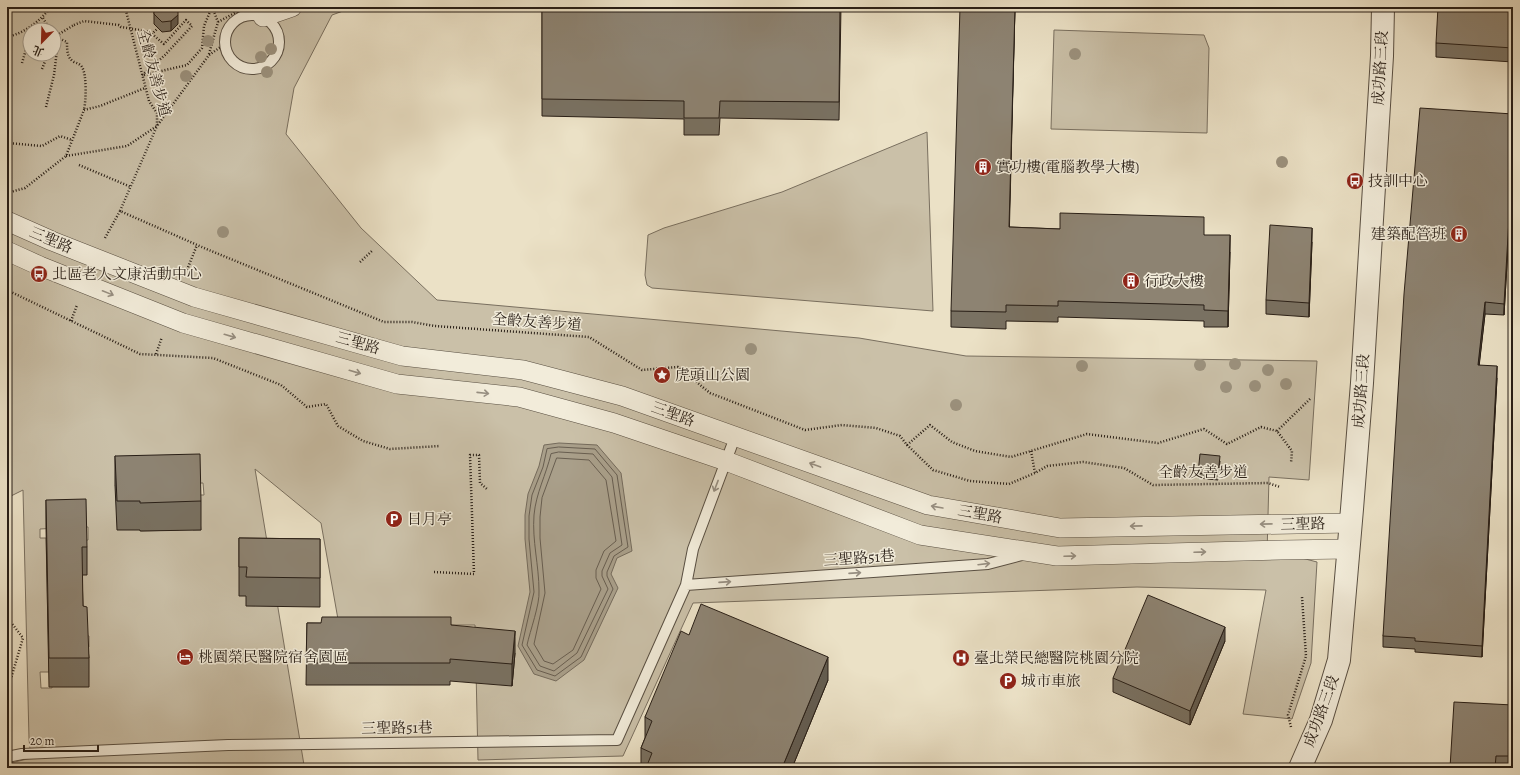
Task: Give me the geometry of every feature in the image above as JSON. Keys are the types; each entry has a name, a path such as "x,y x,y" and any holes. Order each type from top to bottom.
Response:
{"street":[{"path":"263,17 292,7"},
{"name":"成功路三段","path":"1300,768 1321,720 1339,660 1362,376 1382,56 1383,7"},
{"name":"三聖路","path":"7,221 52,242 194,297 402,356 523,370 622,396 928,505 1060,528 1351,523"},
{"name":"三聖路","path":"7,251 40,266 183,323 397,384 519,397 614,423 726,461 920,534 1057,556 1348,549"}],"lane":[{"path":"254,15 263,17 270,22 276,30 279,39 276,54 267,64 255,68 242,67 231,59 225,44 226,35 236,20 244,16 254,15"},
{"name":"三聖路51巷","path":"7,757 22,754 228,745 617,740 686,585 693,549 735,437"},
{"name":"三聖路51巷","path":"686,585 988,564 1032,552"}],"path":[{"path":"38,22 52,7"},
{"name":"全齡友善步道","path":"105,238 120,211 157,126 157,113 149,102 125,7"},
{"path":"142,75 187,65 202,48 204,26 212,7"},
{"path":"209,55 218,22 212,7"},
{"path":"218,22 246,7"},
{"path":"43,18 45,22"},
{"path":"62,32 84,21 119,25 121,27 152,34 164,44 186,20 192,26 165,55 142,75"},
{"path":"152,34 158,28"},
{"path":"7,37 22,32"},
{"path":"62,40 67,42 68,55 72,61 81,65 84,71 86,100 84,110 66,156"},
{"path":"7,193 25,188 66,156 127,146 157,126 209,55 225,44"},
{"path":"42,69 45,62"},
{"path":"46,107 56,62"},
{"path":"84,110 100,106 145,88"},
{"path":"158,98 171,107"},
{"path":"7,142 42,146 60,136 72,140"},
{"path":"79,165 131,187"},
{"name":"全齡友善步道","path":"120,211 384,322 412,322 435,326 589,337 642,370 678,367 710,393 805,430 842,425 876,428 900,436 907,445 933,470 970,481 1009,484 1047,466 1083,462 1124,468 1153,485 1268,483 1280,487"},
{"path":"186,272 198,245"},
{"path":"360,262 373,250"},
{"path":"7,290 140,354 213,358 281,385 307,407 326,404 338,426 363,441 390,449 440,446"},
{"path":"71,321 78,303"},
{"path":"156,354 162,337"},
{"path":"1291,463 1292,451 1277,431 1311,398"},
{"name":"全齡友善步道","path":"907,445 930,425 952,442 976,451 1011,457 1087,434 1158,442 1204,429 1227,444 1261,427 1277,431"},
{"path":"1031,451 1035,473"},
{"path":"434,572 474,574 470,455 479,455 480,483 487,489"},
{"path":"1291,730 1288,715 1306,656 1302,597"},
{"path":"7,617 22,638 7,692"}],"shaded area":[{"name":"虎頭山公園","path":"7,7 354,7 332,15 294,88 286,134 361,228 437,300 859,338 966,356 1317,361 1309,480 1269,477 1267,555 1294,556 1317,562 1311,663 1292,719 1243,714 1266,590 1137,587 693,603 623,756 478,760 475,625 339,625 321,523 255,469 304,765 261,768 7,768 7,764 31,758 29,739 23,490 7,498","holes":["203,483 204,495 197,495 201,530 193,530 191,526 178,530 141,531 140,526 115,485","88,527 88,540 81,541 83,635 89,636 89,647 82,648 52,682 52,688 41,688 40,672 49,672 46,538 40,538 40,529"]},
{"path":"1054,30 1204,35 1209,48 1207,133 1051,129"},
{"path":"927,132 933,311 652,288 647,285 645,275 648,235 664,228 782,192"}],"water":[{"path":"559,443 597,445 621,473 632,551 617,558 611,574 618,588 584,660 556,681 534,674 518,646 530,592 525,539 525,515 528,494 539,466 544,445"}],"building":[{"path":"154,7 178,7 178,15 171,21 162,22 154,14"},
{"path":"542,7 840,7 839,102 720,101 719,118 684,118 684,101 542,99"},
{"path":"960,7 1015,7 1009,227 1060,229 1060,213 1204,217 1204,235 1230,235 1228,311 1204,310 1204,305 1058,301 1058,306 1006,305 1006,312 951,311"},
{"path":"1438,7 1513,7 1513,48 1436,43"},
{"path":"1420,108 1513,114 1513,151 1504,304 1485,302 1478,365 1497,366 1482,646 1415,641 1415,638 1383,636 1404,294"},
{"path":"1270,225 1312,228 1309,303 1266,300"},
{"path":"200,454 201,501 140,503 140,501 117,501 115,456"},
{"path":"1200,454 1220,456 1218,475 1198,473"},
{"path":"86,499 87,547 82,547 83,606 87,607 89,658 49,658 46,500"},
{"path":"239,538 320,539 320,578 246,577 247,567 239,567"},
{"path":"1148,595 1225,627 1190,711 1113,678"},
{"path":"701,604 828,657 782,768 646,768 652,753 641,748 652,721 645,717 681,631 689,635"},
{"path":"322,617 451,617 451,625 515,631 512,664 450,659 450,663 306,663 307,623 321,623"},
{"path":"1454,702 1513,705 1513,756 1496,756 1495,768 1450,768"}],"place":[{"name":"實功樓(電腦教學大樓)","path":"983,167"},
{"name":"技訓中心","path":"1355,181"},
{"name":"建築配管班","path":"1459,234"},
{"name":"北區老人文康活動中心","path":"39,274"},
{"name":"行政大樓","path":"1131,281"},
{"name":"虎頭山公園","path":"662,375"},
{"name":"日月亭","path":"394,519"},
{"name":"桃園榮民醫院宿舍園區","path":"185,657"},
{"name":"臺北榮民總醫院桃園分院","path":"961,658"},
{"name":"城市車旅","path":"1008,681"}]}
